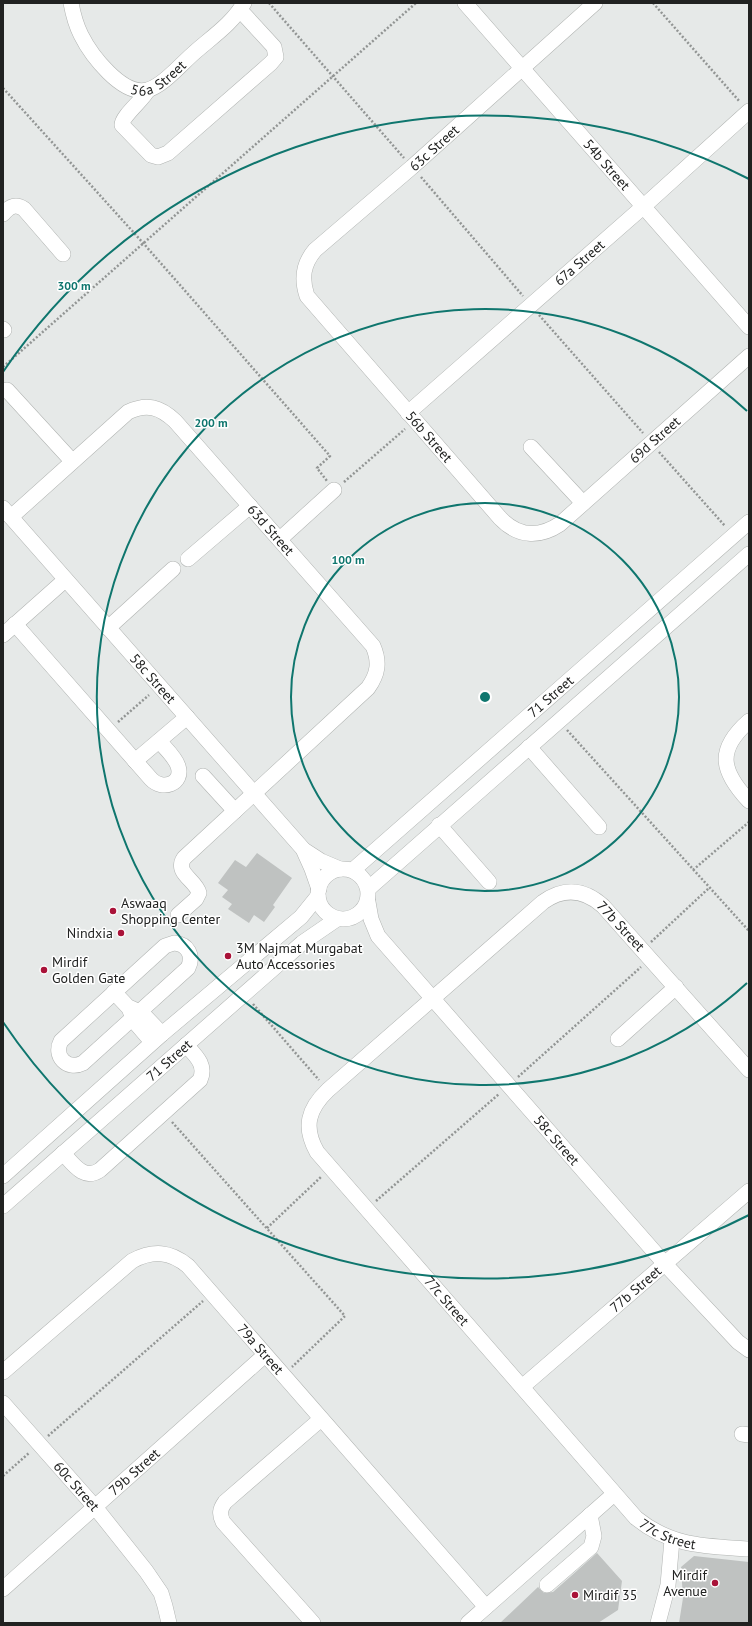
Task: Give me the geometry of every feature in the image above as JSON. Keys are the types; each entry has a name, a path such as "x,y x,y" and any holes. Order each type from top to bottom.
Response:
{"street":[{"name":"56a Street","path":"71,3 80,33 97,59 123,86 139,91 148,90 162,81 242,6"},
{"name":"54b Street","path":"465,3 749,327"},
{"name":"63c Street","path":"313,304 307,296 303,276 309,257 315,250 412,167 595,3"},
{"path":"148,90 144,98 123,119 122,125 151,155 162,157 168,154 272,63 276,57 274,47 242,6"},
{"name":"67a Street","path":"411,417 531,305 749,111"},
{"path":"3,214 12,207 20,206 63,254"},
{"name":"56b Street","path":"313,304 507,525 515,530 534,534 548,531 560,524"},
{"name":"69d Street","path":"560,524 749,356"},
{"path":"7,390 72,461"},
{"name":"63d Street","path":"7,512 72,461 128,412 140,407 153,407 162,410 175,421 368,640 377,655 377,672 368,688 182,861 182,870 197,887 199,893 196,899 178,915"},
{"path":"531,447 583,503"},
{"path":"280,540 334,490"},
{"path":"188,560 250,506"},
{"name":"58c Street","path":"7,512 65,580 303,849 321,861 347,870"},
{"name":"71 Street","path":"347,870 749,522"},
{"name":"71 Street","path":"368,896 439,825 749,554"},
{"path":"108,628 173,569"},
{"path":"3,635 65,580"},
{"path":"15,624 154,783 165,786 174,782 179,772 179,767 177,762 159,741"},
{"path":"135,761 187,717"},
{"path":"744,725 732,738 726,758 727,769 731,779 749,801"},
{"path":"529,747 599,827"},
{"path":"203,776 235,811"},
{"path":"439,825 489,882"},
{"name":"58c Street","path":"303,849 312,869 318,893"},
{"path":"347,870 363,878 368,896 365,908 356,916 340,919 326,912 319,902 318,893 324,878 329,874 347,870"},
{"name":"77b Street","path":"433,997 552,895 574,891 585,893 595,898 643,949 749,1070"},
{"name":"71 Street","path":"3,1176 157,1038 300,917 318,893"},
{"name":"58c Street","path":"368,896 371,919 378,936"},
{"name":"71 Street","path":"3,1206 302,944 340,919"},
{"name":"58c Street","path":"340,919 362,926 378,936 433,997 665,1264 743,1346"},
{"path":"174,943 184,945 190,953 190,963 188,968 133,1012 83,1063 74,1066 64,1063 61,1059 58,1050 61,1041 165,946 174,943"},
{"path":"618,1039 676,987"},
{"path":"114,992 157,1038"},
{"name":"77c Street","path":"433,997 328,1090 313,1108 309,1119 309,1130 312,1142 317,1152 636,1518 647,1527 672,1540 696,1545 749,1549"},
{"path":"63,1153 81,1172 86,1174 96,1173 196,1084 202,1076 202,1065 186,1045"},
{"name":"77b Street","path":"522,1387 749,1191"},
{"name":"79a Street","path":"3,1372 132,1261 143,1255 155,1252 178,1258 486,1607"},
{"name":"79b Street","path":"3,1589 265,1355"},
{"name":"60c Street","path":"3,1403 95,1507 146,1571 160,1593 166,1606 169,1623"},
{"path":"312,1623 223,1522 220,1509 225,1502 321,1419"},
{"path":"468,1623 614,1494"},
{"path":"547,1585 591,1547 594,1536 590,1515"},
{"path":"658,1623 668,1585 672,1540"},
{"path":"668,1585 670,1609 668,1623"}],"path":[{"path":"269,3 734,536"},
{"path":"3,367 144,244 332,75 416,3"},
{"path":"653,3 749,111"},
{"path":"3,88 144,244 330,456 317,468 334,490 411,417"},
{"path":"114,738 124,729 118,722 150,694 154,698 163,690"},
{"path":"559,720 709,888 749,930"},
{"path":"693,870 749,822"},
{"path":"643,949 709,888"},
{"path":"244,994 328,1090"},
{"path":"164,1113 345,1316 283,1376"},
{"path":"267,1228 331,1168"},
{"path":"3,1476 211,1294"}],"building":[{"path":"257,853 292,878 273,905 275,907 264,922 254,915 249,923 228,909 232,904 222,897 228,890 218,883 235,860 246,867"},
{"name":"Mirdif 35","path":"597,1553 622,1581 618,1610 598,1623 500,1623 538,1587 544,1593 553,1592"},
{"name":"Mirdif Avenue","path":"694,1556 749,1562 749,1623 679,1623 683,1598 681,1567"}],"place":[{"name":"Aswaaq Shopping Center","path":"113,911"},
{"name":"Nindxia","path":"121,933"},
{"name":"3M Najmat Murgabat Auto Accessories","path":"228,956"},
{"name":"Mirdif Golden Gate","path":"44,970"},
{"name":"Mirdif Avenue","path":"715,1583"},
{"name":"Mirdif 35","path":"575,1595"}]}
